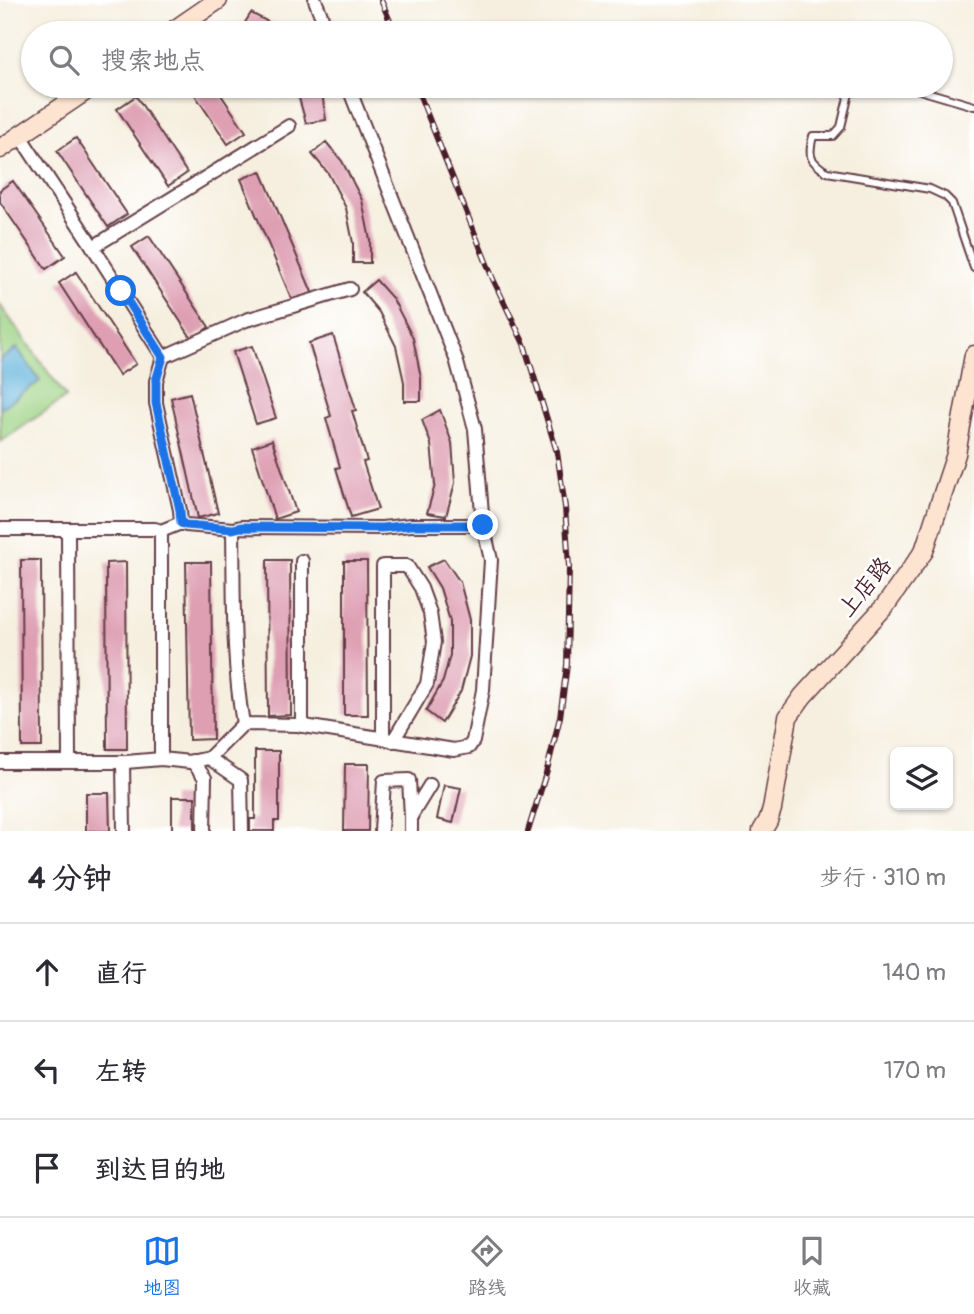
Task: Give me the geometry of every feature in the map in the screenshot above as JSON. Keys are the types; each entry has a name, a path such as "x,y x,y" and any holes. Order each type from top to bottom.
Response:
{"street":[{"path":"187,21 218,0"},
{"path":"315,0 323,21"},
{"path":"0,149 75,98"},
{"path":"0,762 192,761 209,758 243,724 302,726 454,750 469,747 473,741 483,690 491,560 483,525 475,429 456,359 353,98"},
{"path":"93,247 289,126"},
{"path":"20,136 163,357 156,381 156,403 181,523"},
{"path":"163,357 246,320 350,289"},
{"name":"上店路","path":"764,830 772,809 788,717 803,696 885,606 924,551 956,454 974,355"},
{"path":"0,529 161,531 181,523 233,529 483,525"},
{"path":"68,529 69,761"},
{"path":"233,529 235,658 237,692 243,724"},
{"path":"160,760 161,531"},
{"path":"302,561 302,726"},
{"path":"383,566 407,566 421,588 430,613 434,642 427,684 388,740 383,566"},
{"path":"209,758 241,780 242,831"},
{"path":"192,761 205,778 204,831"},
{"path":"123,762 124,831"},
{"path":"382,831 384,781 409,780 411,831"},
{"path":"411,816 430,785"}],"lane":[{"path":"848,98 841,127 833,136 813,136 809,152 813,164 827,172 930,190 945,196 952,202 974,268"},
{"path":"947,98 974,106"}],"green space":[{"path":"0,305 66,397 0,442"}],"water":[{"path":"17,348 40,381 0,409 0,360"}],"building":[{"path":"251,13 266,21 246,21"},
{"path":"137,98 187,173 168,186 117,109"},
{"path":"197,98 223,98 246,132 228,144"},
{"path":"299,98 323,98 326,120 306,123"},
{"path":"76,138 127,214 108,227 57,151"},
{"path":"326,142 342,161 362,200 370,240 370,263 353,263 353,243 346,208 328,173 312,154"},
{"path":"261,171 314,297 294,305 241,179"},
{"path":"13,181 65,256 46,269 0,202 0,190"},
{"path":"149,236 209,327 192,339 132,247"},
{"path":"76,272 136,364 119,375 59,283"},
{"path":"376,280 393,299 413,338 421,378 421,401 404,401 404,382 396,346 379,312 362,292"},
{"path":"333,335 356,410 352,411 367,461 363,462 378,509 351,517 336,468 340,467 326,418 331,416 309,343"},
{"path":"252,346 276,418 256,424 233,352"},
{"path":"190,393 218,513 198,518 171,398"},
{"path":"440,410 452,443 455,483 446,516 427,513 435,485 431,444 422,420"},
{"path":"272,440 296,512 275,519 252,447"},
{"path":"444,559 460,582 470,620 470,656 461,691 442,723 426,711 443,681 450,655 450,621 440,588 427,567"},
{"path":"21,560 41,560 42,747 22,747"},
{"path":"267,560 290,560 291,715 268,716"},
{"path":"344,561 367,561 368,715 344,715"},
{"path":"126,562 127,749 107,749 106,563"},
{"path":"186,562 211,562 213,739 189,740"},
{"path":"255,751 279,751 279,821 274,821 274,831 250,831 250,819 255,819"},
{"path":"345,764 369,764 368,831 344,831"},
{"path":"444,785 461,788 453,823 437,819"},
{"path":"86,793 109,793 110,831 86,831"},
{"path":"172,797 195,797 195,831 172,831"}],"railway":[{"path":"381,0 390,21"},
{"path":"421,98 493,279 524,344 557,452 565,507 569,567 567,665 560,717 528,831"}],"route":[{"path":"121,291 163,357 156,381 156,403 181,523 233,529 483,525"}]}
